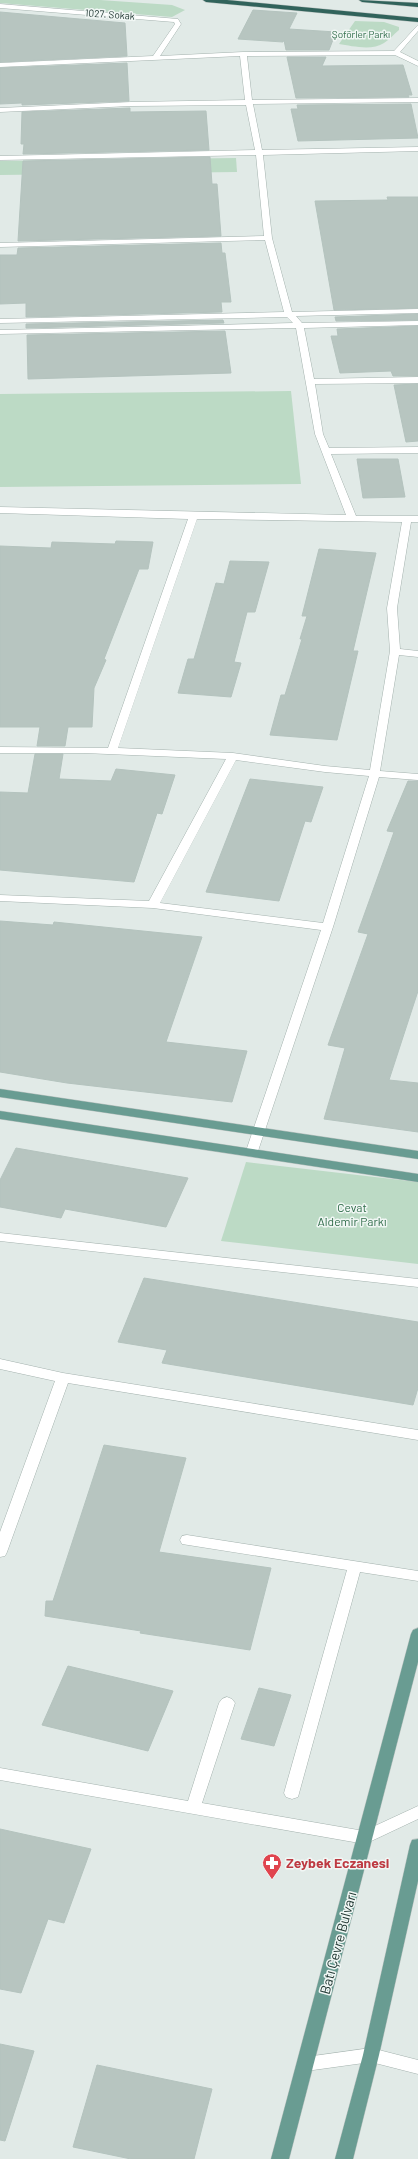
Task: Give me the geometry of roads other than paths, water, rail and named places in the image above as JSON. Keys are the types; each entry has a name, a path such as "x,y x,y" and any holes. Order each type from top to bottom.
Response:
{"highway":[{"path":"206,0 418,20"},
{"path":"362,0 418,5"}],"main road":[{"path":"0,1093 418,1155"},
{"path":"0,1115 252,1151 418,1178"},
{"name":"Batı Çevre Bulvarı","path":"280,2159 366,1838 418,1634"},
{"path":"344,2159 371,2055 418,1845"}],"street":[{"name":"1027. Sokak","path":"0,6 176,20 178,24 156,57"},
{"path":"396,53 418,27"},
{"path":"0,65 243,54 396,53 418,64"},
{"path":"243,54 249,102 259,152 268,238 289,314 300,326 320,434 352,518"},
{"path":"0,110 249,102 418,100"},
{"path":"0,158 418,150"},
{"path":"0,245 268,238"},
{"path":"0,321 418,311"},
{"path":"0,332 418,323"},
{"path":"310,382 418,380"},
{"path":"326,451 418,450"},
{"path":"0,510 193,516 412,519 392,608 395,652 375,772 327,927 252,1151"},
{"path":"112,752 193,516"},
{"path":"395,652 418,654"},
{"path":"0,750 84,750 233,756 325,769 375,772 418,777"},
{"path":"153,905 233,756"},
{"path":"0,898 153,905 327,927"},
{"path":"0,1236 418,1283"},
{"path":"0,1364 63,1378 418,1435"},
{"path":"0,1552 63,1378"},
{"path":"187,1540 418,1576"},
{"path":"292,1793 355,1566"},
{"path":"193,1808 227,1703"},
{"path":"0,1774 366,1838 418,1812"},
{"path":"306,2064 371,2055 418,2067"}],"place":[{"name":"Zeybek Eczanesi","path":"272,1880"}],"park label":[{"name":"Şoförler Parkı","path":"361,34"},
{"name":"Cevat Aldemir Parkı","path":"352,1215"}]}
